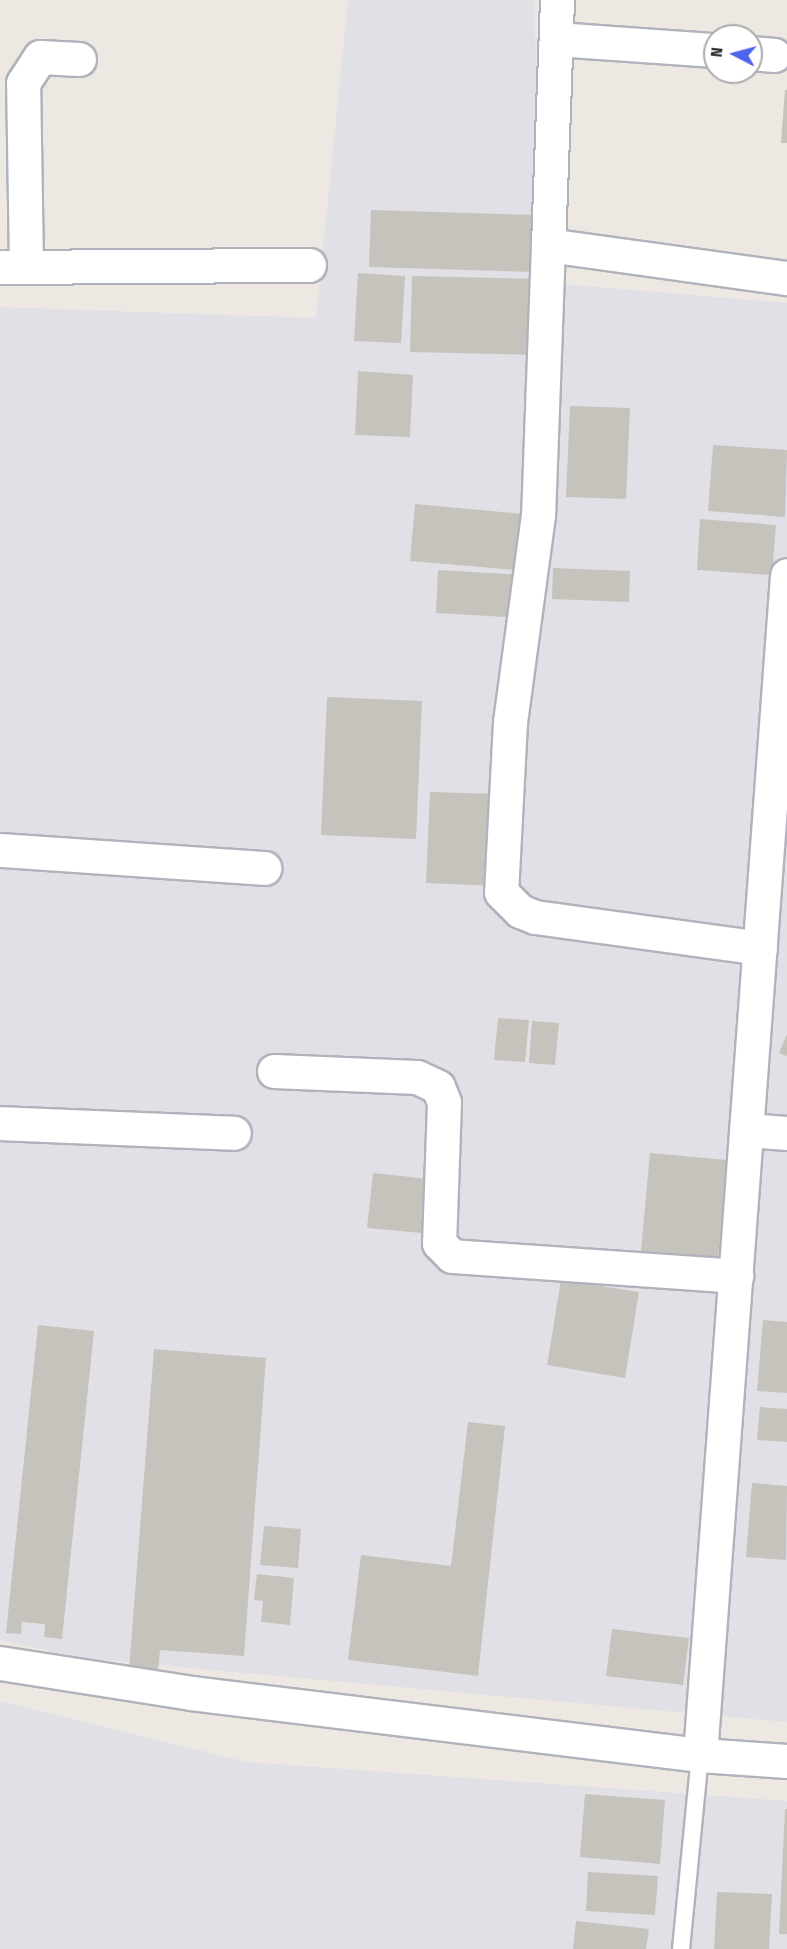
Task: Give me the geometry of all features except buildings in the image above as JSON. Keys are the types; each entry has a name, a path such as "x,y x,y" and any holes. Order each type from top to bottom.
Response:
{"street":[{"path":"557,0 538,515 510,722 501,892 513,906 535,917 760,948"},
{"path":"556,39 703,49"},
{"path":"79,59 40,57 23,83 13,267 309,265"},
{"path":"548,245 787,278"},
{"path":"700,1755 760,948 781,735 787,575"},
{"path":"0,850 264,868"},
{"path":"274,1071 417,1077 438,1087 444,1102 439,1244 452,1256 736,1276"},
{"path":"0,1123 234,1132"},
{"path":"746,1130 787,1133"},
{"path":"0,1663 191,1693 700,1755 787,1761"}],"lane":[{"path":"681,1949 700,1755"}],"shaded area":[{"path":"348,0 535,0 538,282 787,303 787,1722 80,1658 0,1640 0,307 316,318"},
{"path":"0,1701 247,1762 787,1801 787,1949 0,1949"}]}
